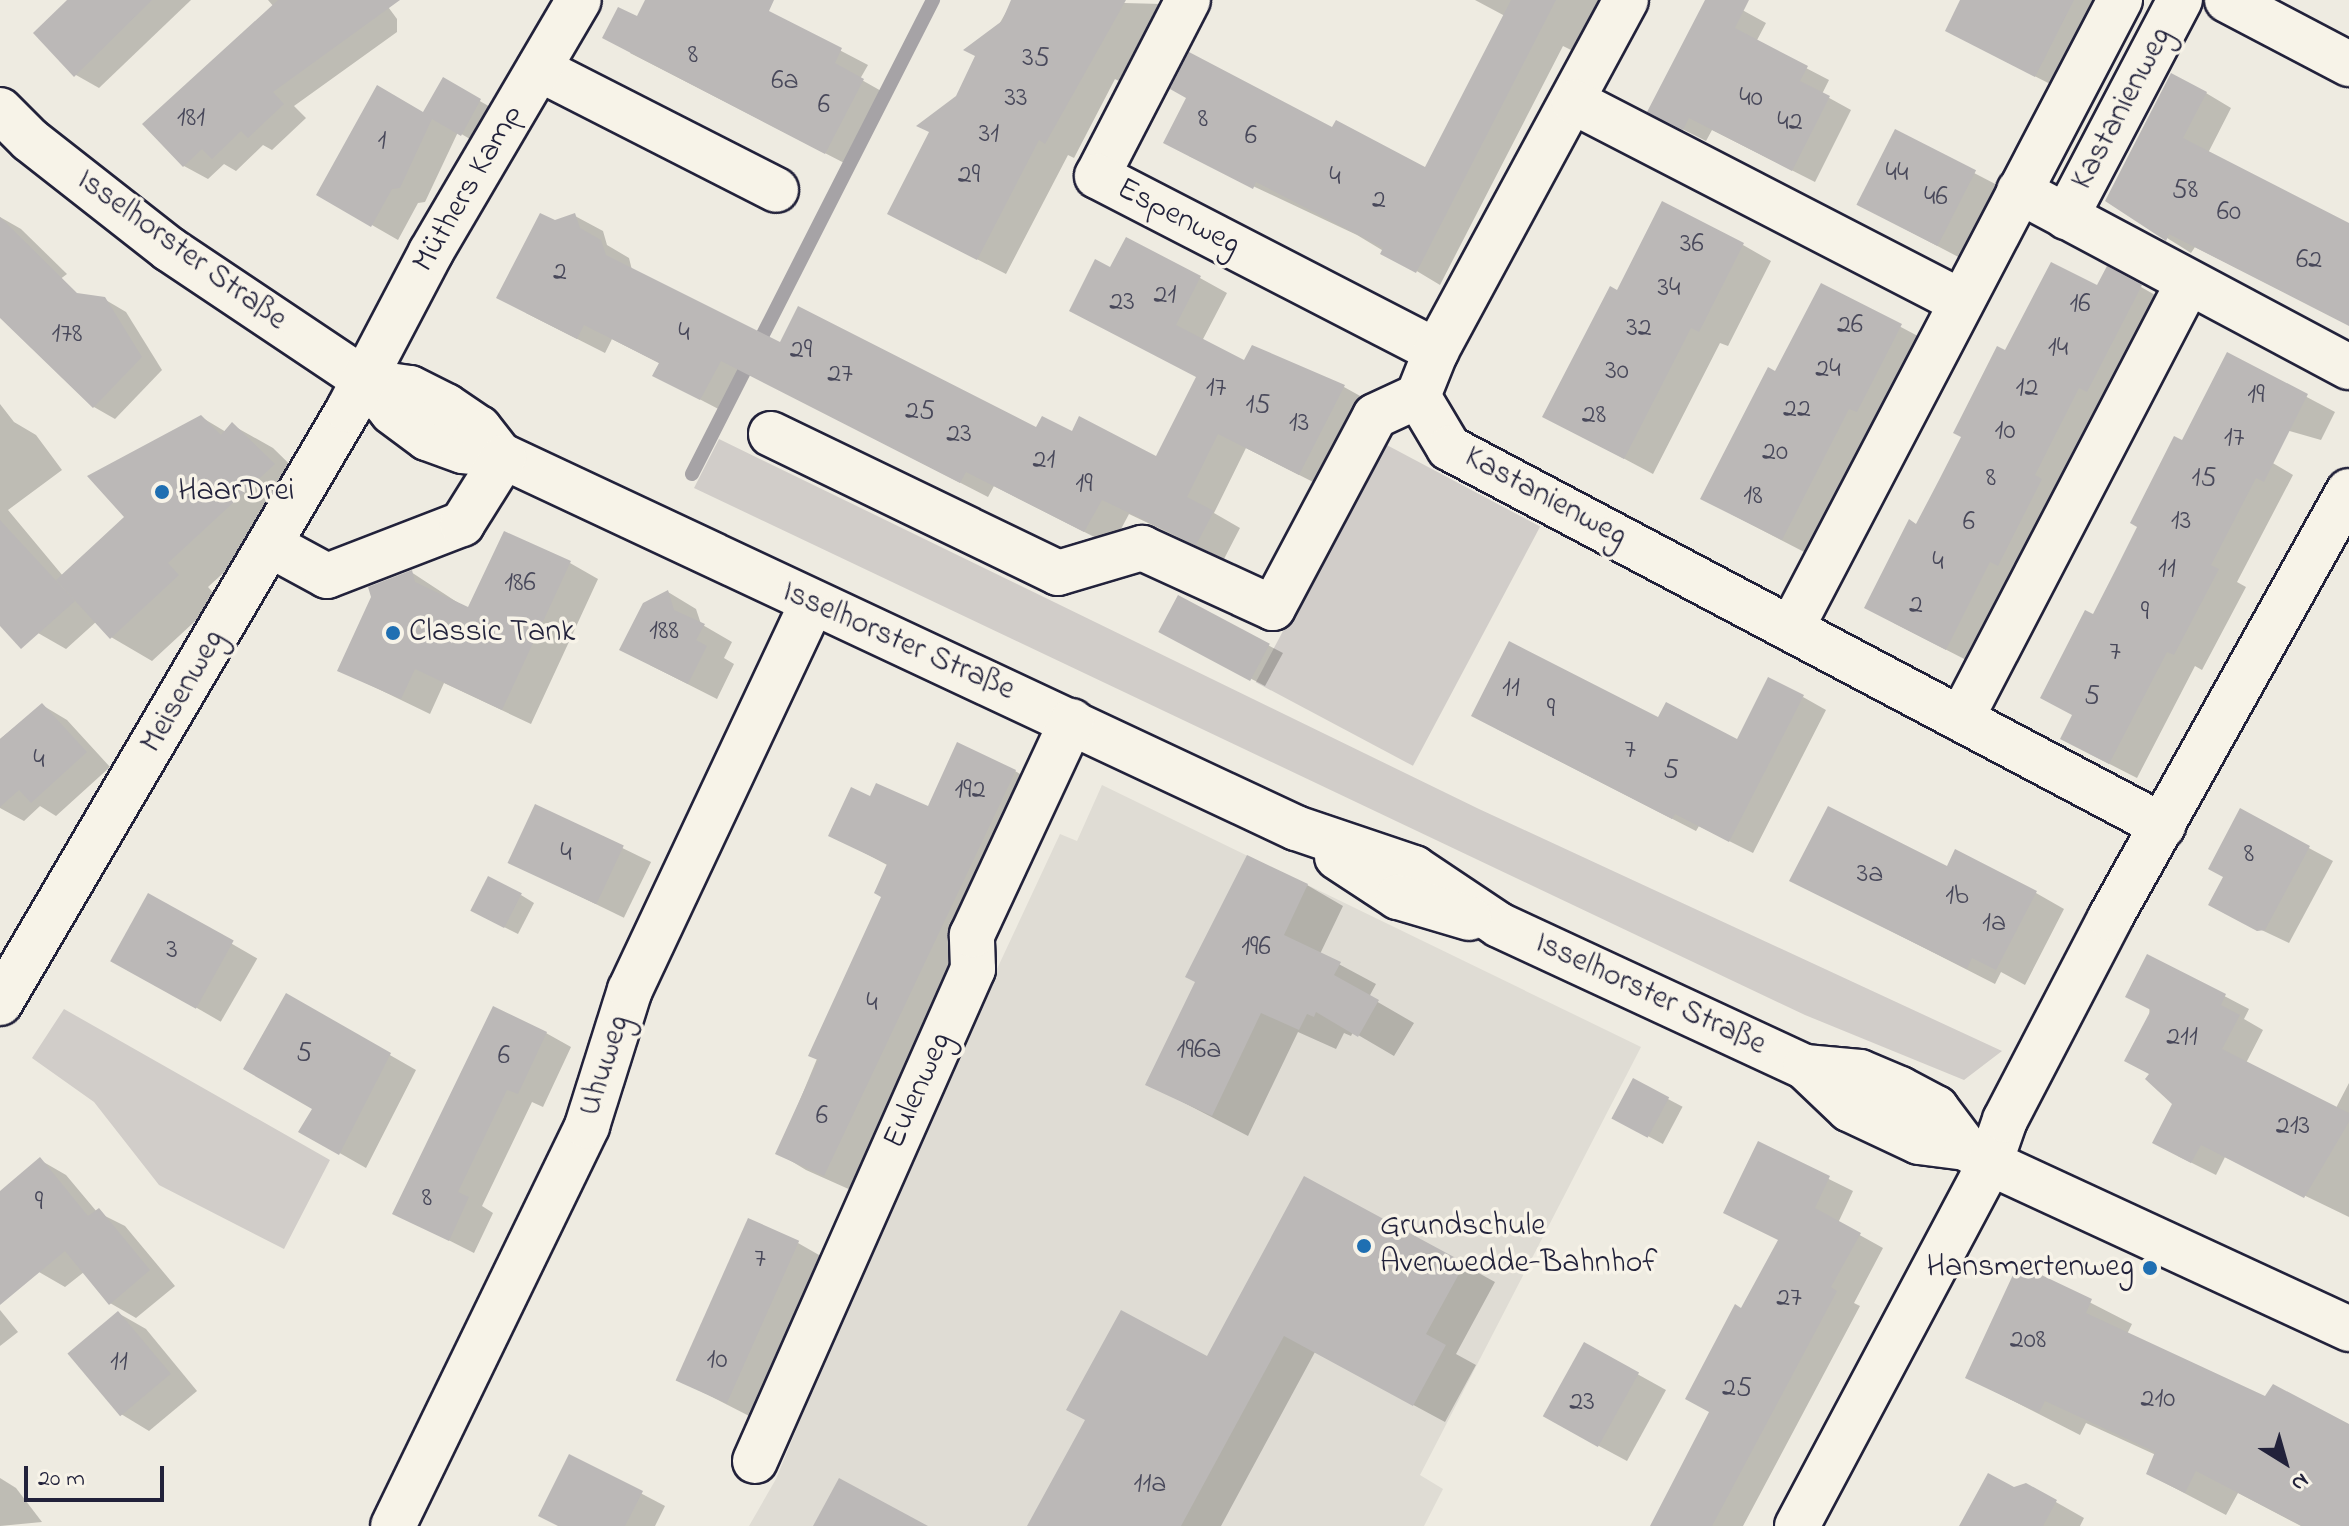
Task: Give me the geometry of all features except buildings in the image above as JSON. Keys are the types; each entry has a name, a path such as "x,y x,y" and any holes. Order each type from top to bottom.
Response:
{"street":[{"name":"Müthers Kamp","path":"366,381 579,0"},
{"name":"Espenweg","path":"1188,0 1097,176 1436,351"},
{"path":"771,434 1058,573 1142,548 1273,608 1375,416 1418,396 1436,351 1574,102 1626,0"},
{"path":"1791,629 2120,0"},
{"name":"Kastanienweg","path":"2066,217 2180,0"},
{"path":"2227,0 2349,64"},
{"path":"539,69 776,190"},
{"path":"1574,102 1960,301"},
{"name":"Isselhorster Straße","path":"0,110 169,249 366,381 392,412 427,438 463,451 502,456 1296,828 1398,897 1437,913 1496,923 1805,1067 1849,1109 1919,1142 1978,1156 2349,1329"},
{"name":"Kastanienweg","path":"2019,191 2349,367"},
{"path":"1961,719 2188,283"},
{"name":"Meisenweg","path":"0,1003 366,381"},
{"name":"Kastanienweg","path":"1418,396 1449,448 2163,826"},
{"path":"270,545 327,576 462,524 502,456"},
{"path":"1797,1526 1978,1156 2005,1120 2163,826 2349,491"},
{"name":"Uhuweg","path":"393,1526 587,1126 630,990 812,603"},
{"name":"Eulenweg","path":"755,1461 973,969 972,935 1072,721"}],"shaded area":[{"path":"719,439 1479,809 2002,1051 1964,1080 1805,1015 694,488"},
{"path":"1383,443 1540,527 1413,766 1256,682"},
{"name":"Grundschule Avenwedde-Bahnhof","path":"1102,785 1641,1047 1420,1475 1443,1489 1424,1526 749,1526 776,1479 897,1183 1060,834 1077,841"},
{"path":"64,1009 330,1160 284,1249 159,1185 94,1102 32,1058"}],"waterway":[{"path":"692,474 933,0"}],"place":[{"name":"HaarDrei","path":"162,492"},
{"name":"Classic Tank","path":"393,633"},
{"name":"Grundschule Avenwedde-Bahnhof","path":"1364,1246"},
{"name":"Hansmertenweg","path":"2150,1268"}]}
